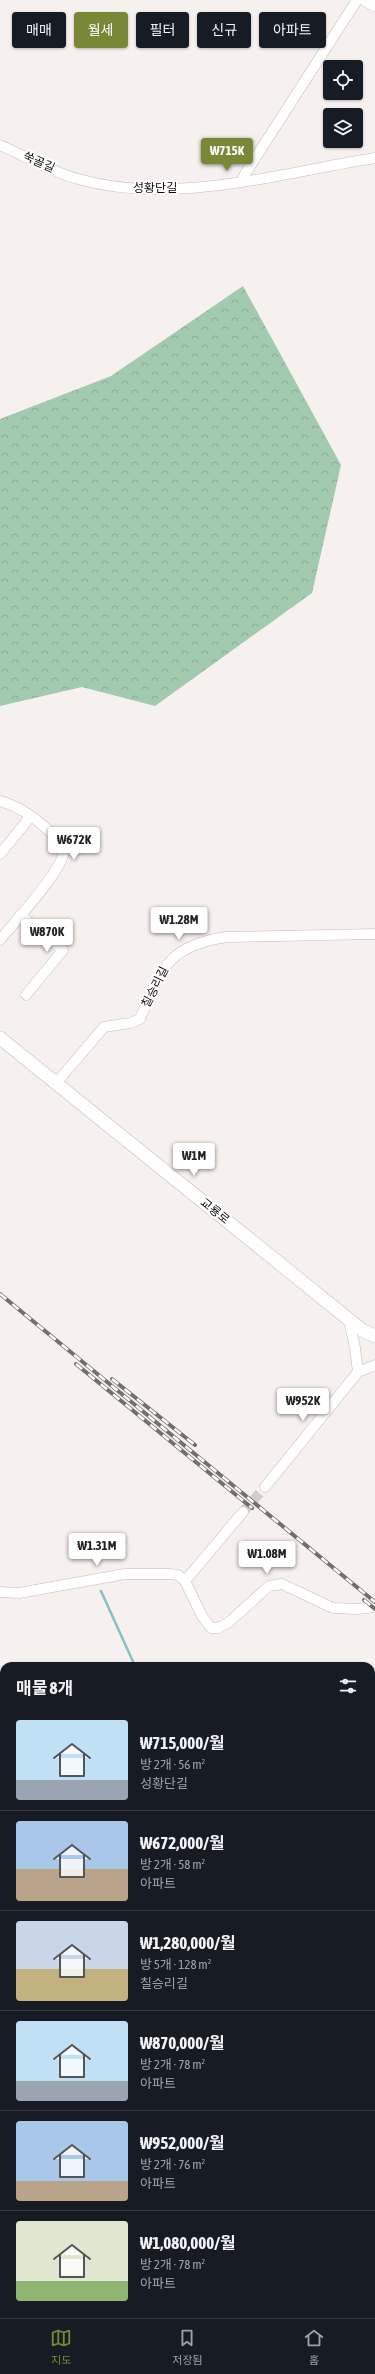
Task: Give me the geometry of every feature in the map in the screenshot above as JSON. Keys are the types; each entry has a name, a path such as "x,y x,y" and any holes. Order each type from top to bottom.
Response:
{"street":[{"path":"242,181 245,174 357,0"},
{"path":"366,0 375,5"},
{"name":"쑥골길","path":"0,145 77,179"},
{"name":"성황단길","path":"77,179 134,190 155,190 242,181 375,158"},
{"path":"0,801 17,806 31,816 61,842 64,849 63,856 56,870 0,940"},
{"path":"0,854 31,816"},
{"path":"20,915 63,950 26,995"},
{"name":"칠승리길","path":"56,1082 104,1026 130,1023 140,1018 160,972 168,962 180,953 212,939 228,937 375,934"},
{"name":"교룡로","path":"0,1038 362,1330 375,1336"},
{"path":"349,1319 356,1348 358,1372"},
{"path":"265,1487 358,1372 375,1365"},
{"path":"185,1581 243,1512"},
{"path":"0,1592 19,1593 125,1574 178,1575 185,1581 202,1616 211,1628 218,1628 229,1622 268,1586 282,1584 333,1608 358,1609 375,1607"}],"green space":[{"path":"243,286 341,465 312,593 155,706 82,687 0,706 0,419 111,376"}],"waterway":[{"path":"101,1591 133,1662"}],"tunnel":[{"path":"243,1512 265,1487"}],"railway":[{"path":"0,1294 375,1602"},
{"path":"76,1364 252,1508"},
{"path":"112,1379 195,1445"},
{"path":"364,1600 375,1609"}]}
